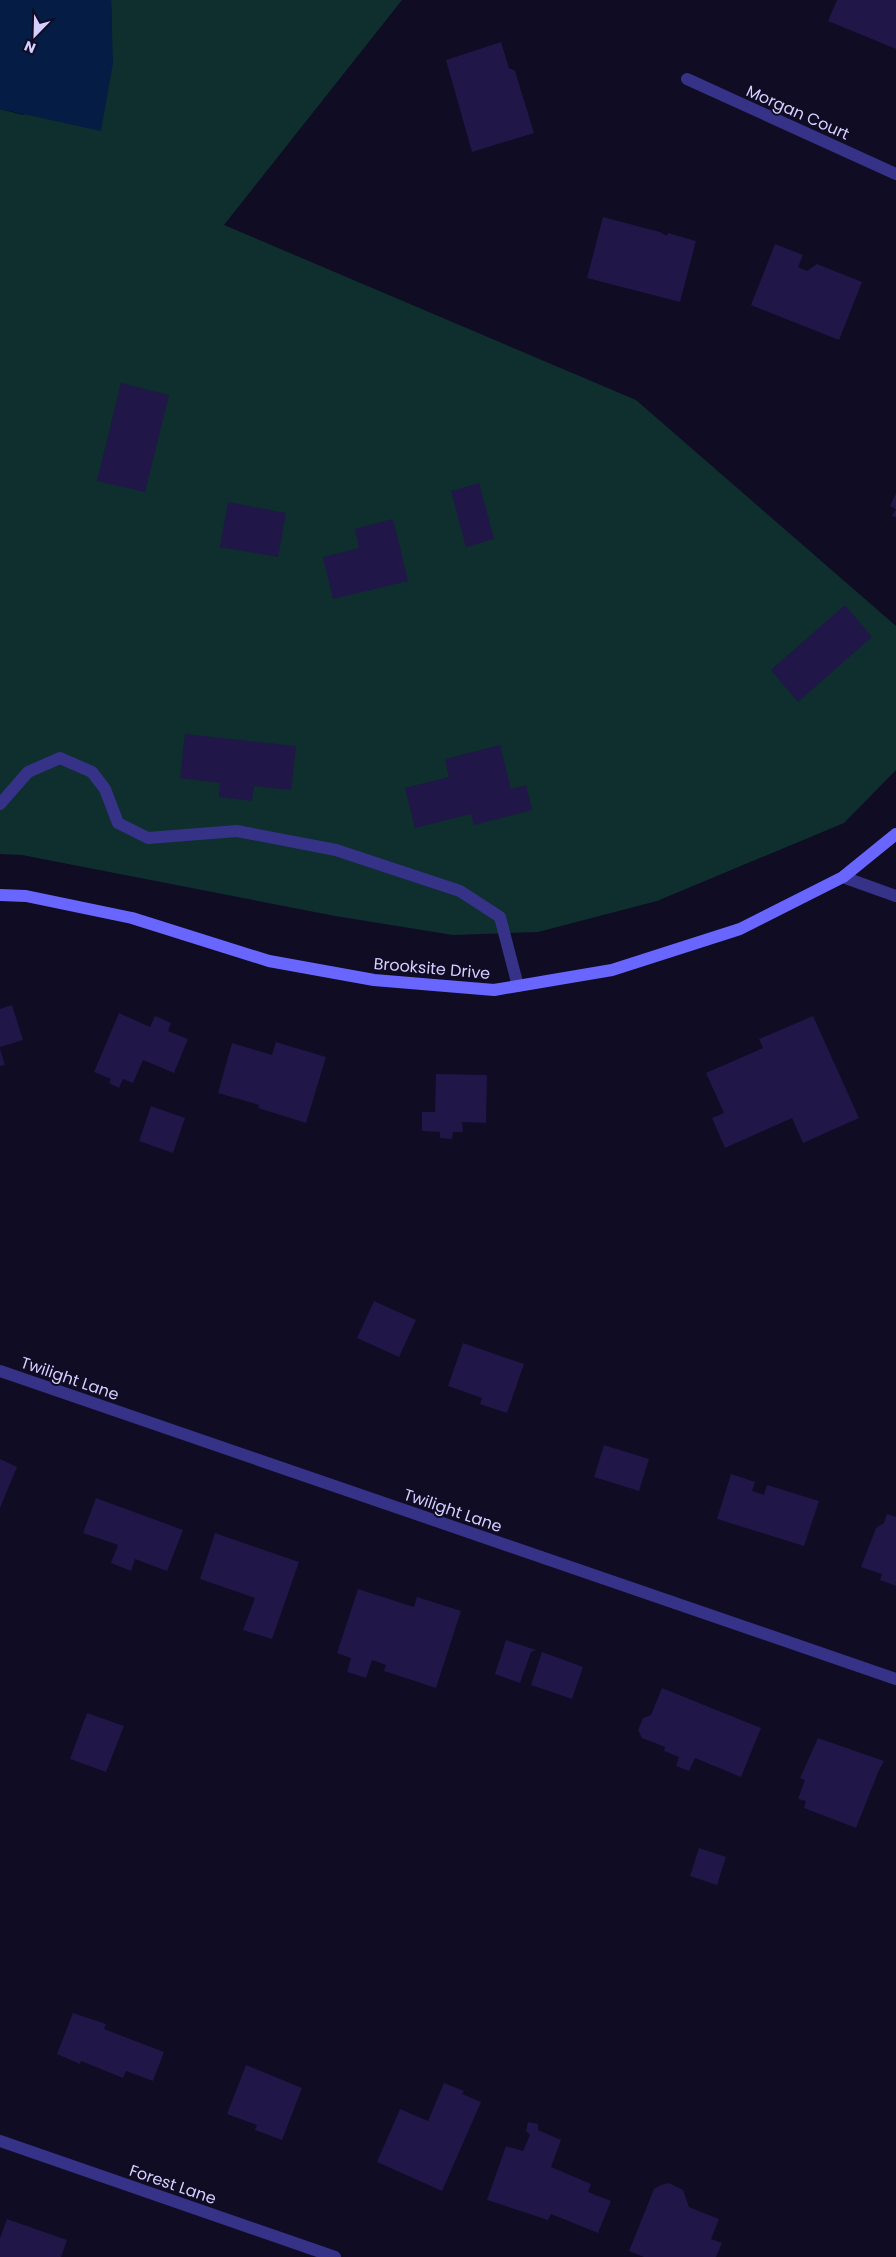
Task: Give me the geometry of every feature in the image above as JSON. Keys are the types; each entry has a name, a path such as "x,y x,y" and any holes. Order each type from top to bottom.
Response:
{"street":[{"name":"Morgan Court","path":"687,79 896,174"},
{"path":"0,804 28,772 60,758 92,772 105,789 118,824 148,838 237,831 336,850 460,891 500,918 518,986"},
{"name":"Brooksite Drive","path":"0,895 26,896 132,918 269,961 374,980 494,990 612,970 740,928 843,877 896,834"},
{"path":"843,877 896,896"},
{"name":"Twilight Lane","path":"0,1371 896,1679"},
{"name":"Forest Lane","path":"0,2141 335,2257"}],"green space":[{"path":"111,0 402,0 224,225 636,400 896,626 896,770 844,823 657,901 538,932 453,935 335,916 22,855 0,854 0,109 23,115 112,35"}],"water":[{"path":"0,0 111,0 113,63 101,131 0,109"}],"building":[{"path":"837,0 896,0 896,49 828,21"},
{"path":"501,42 509,68 515,71 534,133 472,152 446,60"},
{"path":"603,217 660,232 667,236 668,233 696,241 680,302 587,278"},
{"path":"775,244 803,255 798,267 807,271 817,264 862,282 839,340 751,305"},
{"path":"121,383 169,395 145,492 97,481"},
{"path":"479,483 494,539 466,547 451,491"},
{"path":"896,493 896,509 890,506"},
{"path":"228,502 286,513 278,557 220,547"},
{"path":"896,509 896,517 892,516"},
{"path":"393,519 408,581 333,599 323,557 359,548 355,529"},
{"path":"845,605 872,637 798,702 771,670"},
{"path":"185,734 296,746 291,790 254,786 252,801 219,797 220,783 180,778"},
{"path":"500,745 511,789 526,785 532,810 474,825 471,814 415,828 405,788 449,777 445,759"},
{"path":"12,1005 23,1040 0,1047 0,1009"},
{"path":"119,1013 150,1027 155,1016 171,1023 168,1031 188,1039 174,1073 143,1060 133,1083 123,1079 119,1088 109,1083 111,1079 94,1072"},
{"path":"813,1016 859,1118 803,1143 792,1118 725,1148 712,1118 724,1113 706,1073 763,1048 759,1039"},
{"path":"276,1042 326,1057 306,1123 258,1108 259,1105 218,1093 232,1043 272,1055"},
{"path":"0,1049 5,1065 0,1066"},
{"path":"436,1074 487,1075 486,1123 462,1122 463,1132 453,1132 452,1139 440,1138 440,1132 422,1131 422,1112 435,1112"},
{"path":"151,1106 185,1118 173,1153 139,1141"},
{"path":"374,1301 416,1320 399,1357 357,1338"},
{"path":"463,1343 524,1364 507,1413 480,1404 482,1398 448,1386"},
{"path":"604,1445 649,1459 639,1491 594,1477"},
{"path":"0,1459 17,1467 0,1508"},
{"path":"731,1474 755,1482 752,1491 764,1495 767,1485 819,1501 804,1546 717,1519"},
{"path":"96,1498 183,1530 167,1571 135,1559 131,1571 111,1563 118,1545 83,1533"},
{"path":"887,1514 896,1517 896,1586 880,1580 882,1574 861,1567 876,1528 884,1523"},
{"path":"215,1533 299,1562 272,1639 243,1630 255,1598 200,1579"},
{"path":"358,1589 414,1607 417,1597 461,1611 436,1688 384,1671 386,1665 372,1660 366,1678 347,1672 351,1658 337,1653"},
{"path":"506,1640 536,1650 531,1652 520,1683 495,1674"},
{"path":"542,1652 583,1667 572,1699 531,1685"},
{"path":"662,1688 761,1728 741,1777 695,1758 689,1771 676,1766 679,1757 664,1751 665,1747 642,1738 638,1730 643,1718 651,1715"},
{"path":"87,1713 124,1726 106,1772 70,1759"},
{"path":"818,1738 884,1761 856,1828 804,1808 806,1801 798,1799 805,1780 800,1778"},
{"path":"699,1848 726,1857 717,1885 690,1876"},
{"path":"73,2013 106,2024 104,2029 164,2052 153,2081 126,2071 123,2078 81,2061 80,2064 57,2054"},
{"path":"246,2065 302,2088 282,2140 255,2130 257,2125 227,2114"},
{"path":"444,2083 464,2091 462,2094 481,2102 442,2191 377,2162 400,2109 428,2121"},
{"path":"528,2122 538,2124 538,2130 561,2140 551,2167 591,2184 588,2192 611,2201 598,2233 551,2214 548,2220 487,2200 506,2146 523,2151 530,2135 526,2131"},
{"path":"669,2183 683,2190 689,2207 719,2219 711,2239 722,2243 716,2257 644,2257 629,2251 654,2189"},
{"path":"7,2219 67,2240 61,2257 0,2257 0,2238"}]}
